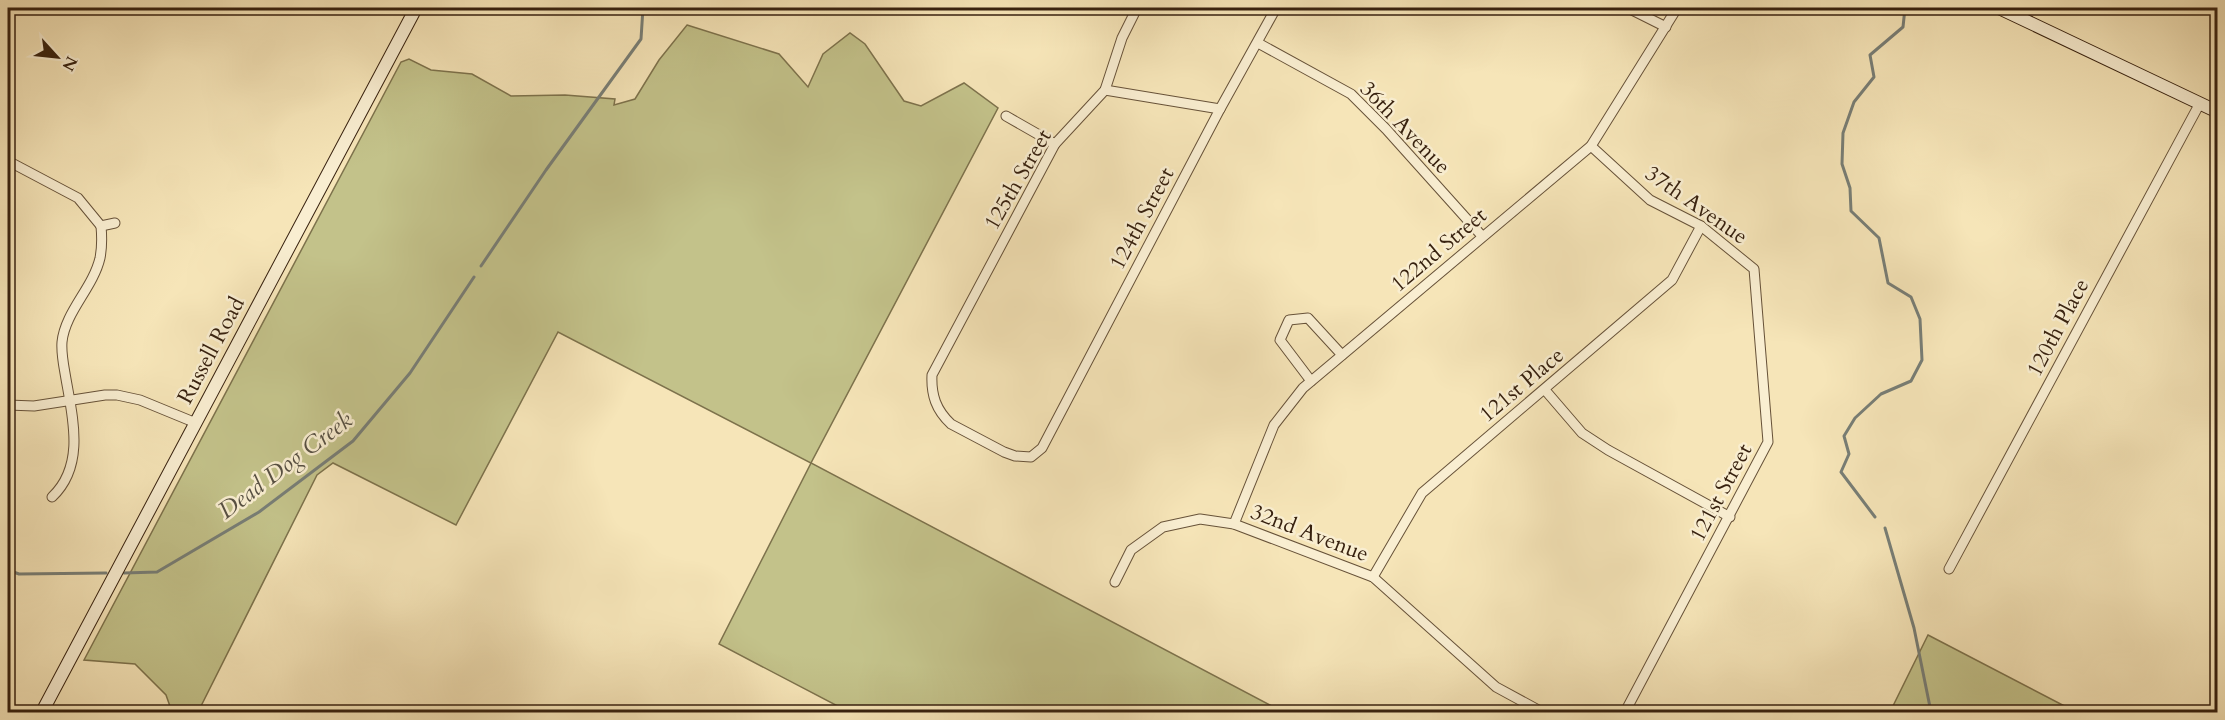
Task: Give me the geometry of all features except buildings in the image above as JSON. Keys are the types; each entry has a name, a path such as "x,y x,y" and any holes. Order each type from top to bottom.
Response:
{"street":[{"name":"Russell Road","path":"42,712 416,8"},
{"name":"125th Street","path":"932,375 1055,144 1105,90 1122,38 1137,8"},
{"name":"124th Street","path":"932,375 931,392 937,406 951,424 1015,456 1030,457 1042,448 1220,109 1276,8"},
{"path":"1628,8 1666,27"},
{"name":"122nd Street","path":"1234,524 1274,425 1303,388 1591,146 1677,8"},
{"path":"1999,8 2217,112"},
{"name":"36th Avenue","path":"1258,43 1351,94 1386,129 1482,236"},
{"path":"1105,90 1220,109"},
{"name":"120th Place","path":"1949,569 2200,104"},
{"path":"1006,116 1055,144"},
{"name":"37th Avenue","path":"1591,146 1650,200 1701,225 1754,269"},
{"path":"8,161 78,198 101,226 102,243 99,260 68,323 62,342 75,450 73,465 61,488 52,496"},
{"path":"101,226 116,223"},
{"name":"121st Place","path":"1373,577 1422,493 1672,280 1701,225"},
{"name":"121st Street","path":"1625,712 1768,442 1754,269"},
{"path":"1311,381 1280,340 1289,320 1308,318 1342,355"},
{"path":"1545,390 1582,433 1608,450 1730,517"},
{"path":"8,405 34,406 117,395 141,400 195,423"},
{"name":"32nd Avenue","path":"1115,582 1131,550 1163,527 1200,519 1234,524 1373,577 1496,687 1542,712"}],"shaded area":[{"path":"687,25 779,54 808,87 823,54 850,33 865,44 904,101 921,106 964,83 998,108 811,463 558,332 456,525 333,463 317,475 198,712 172,712 166,695 135,664 84,660 401,62 409,59 431,70 472,74 511,96 565,95 615,99 614,105 635,99 659,60"},
{"path":"811,463 1283,712 849,712 719,644"},
{"path":"1928,635 2076,712 1890,712"}],"waterway":[{"name":"Dead Dog Creek","path":"481,266 546,170 641,39 643,8"},
{"path":"1875,517 1841,472 1849,454 1844,436 1855,418 1881,394 1911,381 1922,360 1920,319 1911,297 1888,283 1879,238 1851,211 1850,188 1842,164 1843,133 1854,102 1874,77 1870,55 1903,27 1905,8"},
{"name":"Dead Dog Creek","path":"124,573 157,572 259,512 353,441 410,373 474,277"},
{"path":"1885,528 1914,628 1931,712"},
{"name":"Dead Dog Creek","path":"8,570 19,574 106,573"}]}
